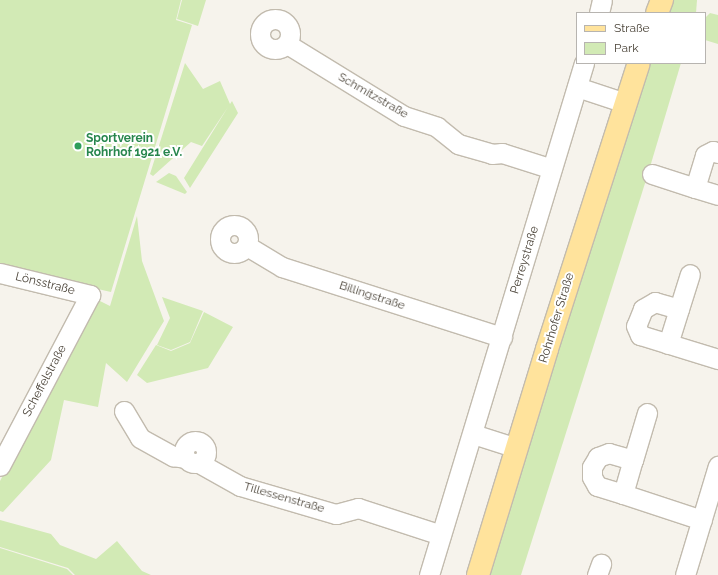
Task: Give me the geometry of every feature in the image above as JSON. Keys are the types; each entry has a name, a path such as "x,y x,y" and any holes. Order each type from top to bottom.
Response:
{"main road":[{"path":"657,12 662,0"},
{"name":"Rohrhofer Straße","path":"478,575 625,103 639,64"}],"street":[{"path":"599,12 602,0"},
{"name":"Schmitzstraße","path":"286,44 404,116 437,127 458,144 492,154 502,153 552,169"},
{"name":"Perreystraße","path":"429,575 473,434 584,64"},
{"path":"577,87 625,103"},
{"path":"695,188 705,155 713,151 718,152"},
{"path":"652,174 718,195"},
{"name":"Billingstraße","path":"247,246 282,267 502,337"},
{"name":"Lönsstraße","path":"0,273 90,295"},
{"path":"668,344 690,274"},
{"name":"Scheffelstraße","path":"0,466 90,295"},
{"path":"679,309 655,302 643,309 638,317 636,326 640,335 718,359"},
{"name":"Tillessenstraße","path":"124,411 140,438 173,456 192,461 240,486 336,514 358,508 441,535"},
{"path":"623,494 647,413"},
{"path":"473,434 517,448"},
{"path":"633,460 609,453 598,457 592,467 592,477 597,486 702,520"},
{"path":"684,575 718,466"}],"green space":[{"name":"Sportverein Rohrhof 1921 e.V.","path":"0,0 181,0 176,20 192,25 111,292 0,267"},
{"path":"182,0 206,0 198,26 177,19"},
{"path":"670,0 697,0 696,12 665,12"},
{"path":"710,13 718,15 718,44 706,40 706,17"},
{"path":"185,63 203,89 220,81 230,104 232,101 238,113 190,188 184,178 228,107 202,146 191,142 153,176 150,174"},
{"path":"647,64 681,64 647,177 521,575 485,575"},
{"path":"169,173 176,176 187,192 185,194 156,182"},
{"path":"137,216 142,261 164,321 127,382 106,363 98,407 64,400 51,460 3,512 0,511 0,481 96,299 110,306"},
{"path":"162,297 203,311 190,342 171,350 157,345 170,318"},
{"path":"204,312 233,327 208,368 147,383 137,375 156,345 171,351 190,343"},
{"path":"0,520 51,534 60,545 96,559 117,541 142,571 151,575 75,575 68,568 0,547"},
{"path":"0,548 67,569 73,575 0,575"}],"place":[{"name":"Sportverein Rohrhof 1921 e.V.","path":"78,146"}]}
